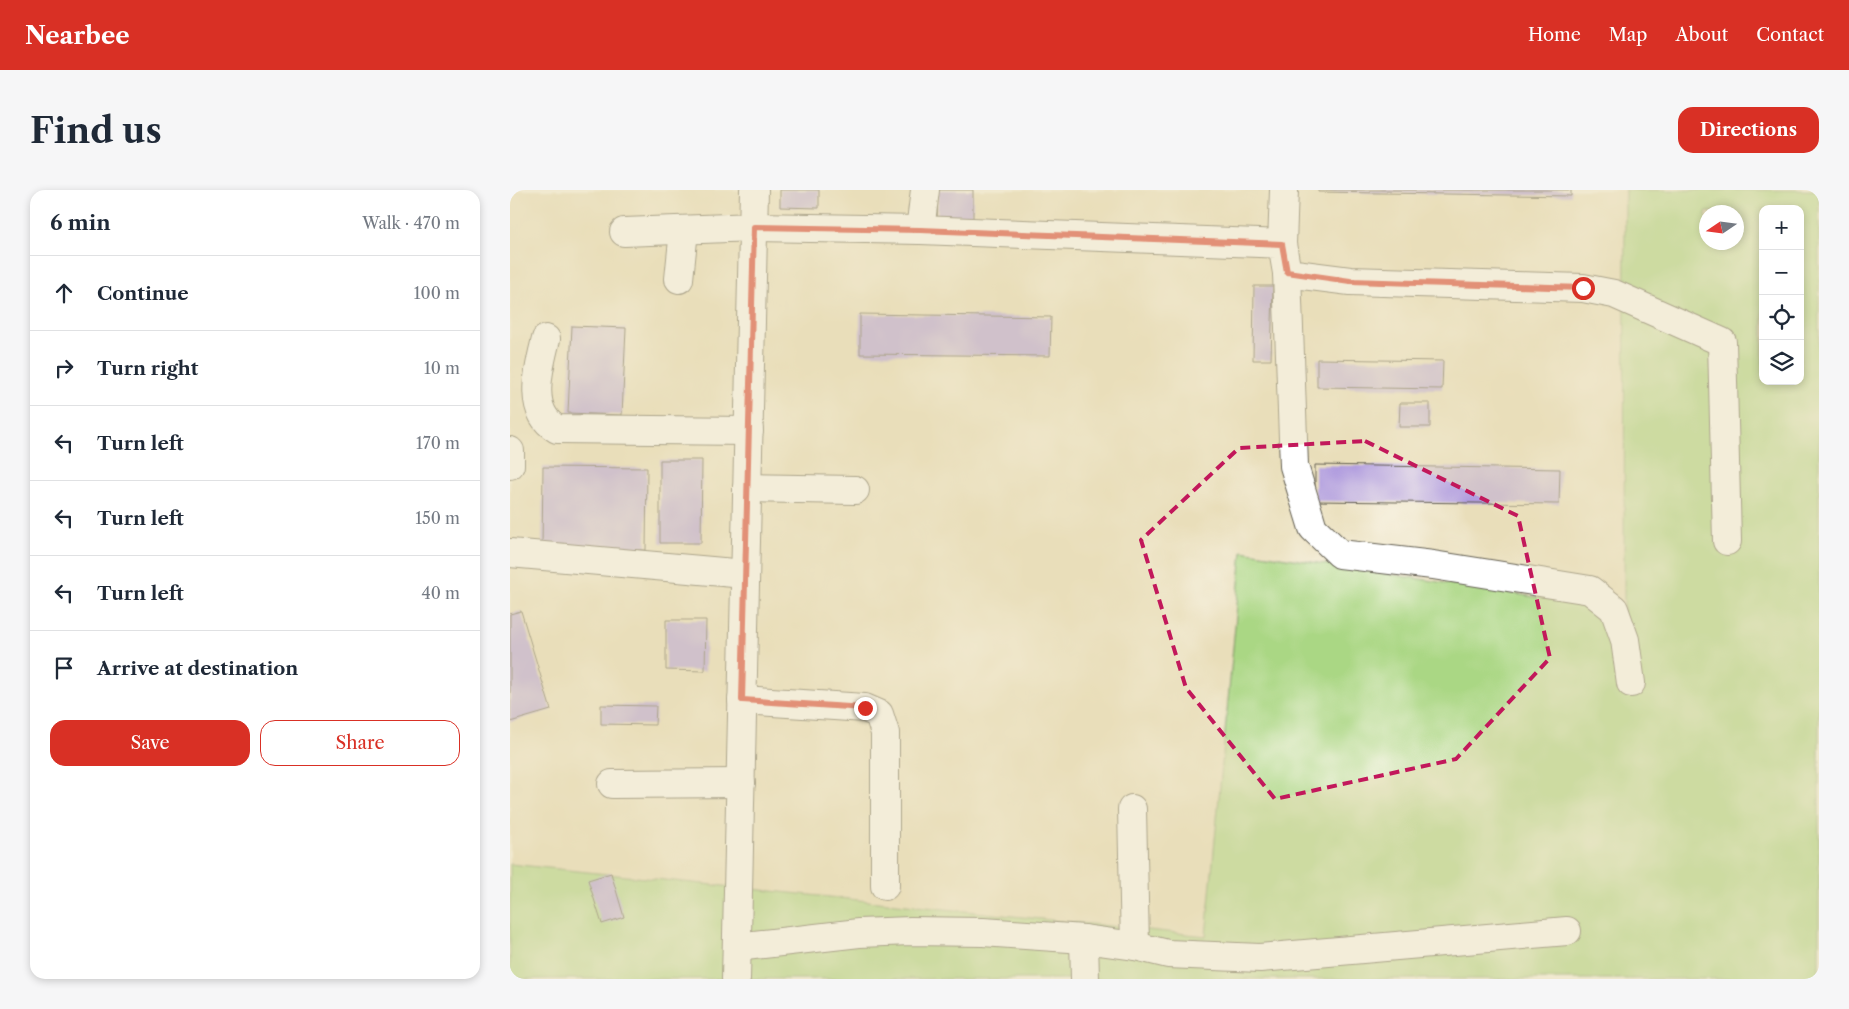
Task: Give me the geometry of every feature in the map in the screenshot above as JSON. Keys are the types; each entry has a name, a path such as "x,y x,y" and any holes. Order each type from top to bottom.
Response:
{"main road":[{"path":"736,979 754,190"},
{"path":"920,230 925,190"},
{"path":"1284,190 1282,244 1287,272 1294,466 1313,528 1340,554 1433,565 1590,590 1614,608 1625,640 1632,683"},
{"path":"624,232 754,227 920,230 1282,244"},
{"path":"679,279 684,230"},
{"path":"1287,272 1350,281 1583,288 1614,294 1722,342 1727,542"},
{"path":"546,339 538,374 538,406 545,422 557,429 749,431"},
{"path":"510,451 510,465"},
{"path":"747,488 855,490"},
{"path":"510,553 746,574"},
{"path":"742,700 865,708 879,714 885,733 885,886"},
{"path":"612,784 741,783"},
{"path":"1132,809 1134,946"},
{"path":"737,947 859,933 912,931 983,932 1084,939 1134,946 1168,954 1260,958 1567,931"},
{"path":"1084,939 1085,979"}],"highlighted area":[{"path":"1365,441 1518,516 1550,658 1456,759 1275,799 1186,688 1141,540 1239,448"}],"green space":[{"path":"1625,190 1819,190 1819,979 510,979 510,864 1206,936 1242,551 1624,611"}],"building":[{"path":"780,190 819,190 819,208 780,207"},
{"path":"938,190 973,190 973,222 937,222"},
{"path":"1318,190 1571,190 1571,196 1318,192"},
{"path":"1254,286 1273,286 1271,360 1253,360"},
{"path":"860,314 1051,317 1050,356 860,354"},
{"path":"572,326 626,328 622,415 568,413"},
{"path":"1317,359 1443,361 1442,389 1317,387"},
{"path":"1400,403 1430,403 1430,427 1399,427"},
{"path":"660,460 702,460 701,543 660,543"},
{"path":"1315,465 1560,469 1559,504 1315,501"},
{"path":"543,467 647,468 646,550 542,549"},
{"path":"521,611 551,710 510,722 510,614"},
{"path":"666,620 706,620 705,671 666,670"},
{"path":"601,705 656,706 655,725 601,724"},
{"path":"611,873 624,917 602,924 588,880"}],"route":[{"path":"865,708 742,700 754,227 920,230 1282,244 1287,272 1350,281 1583,288"}]}
